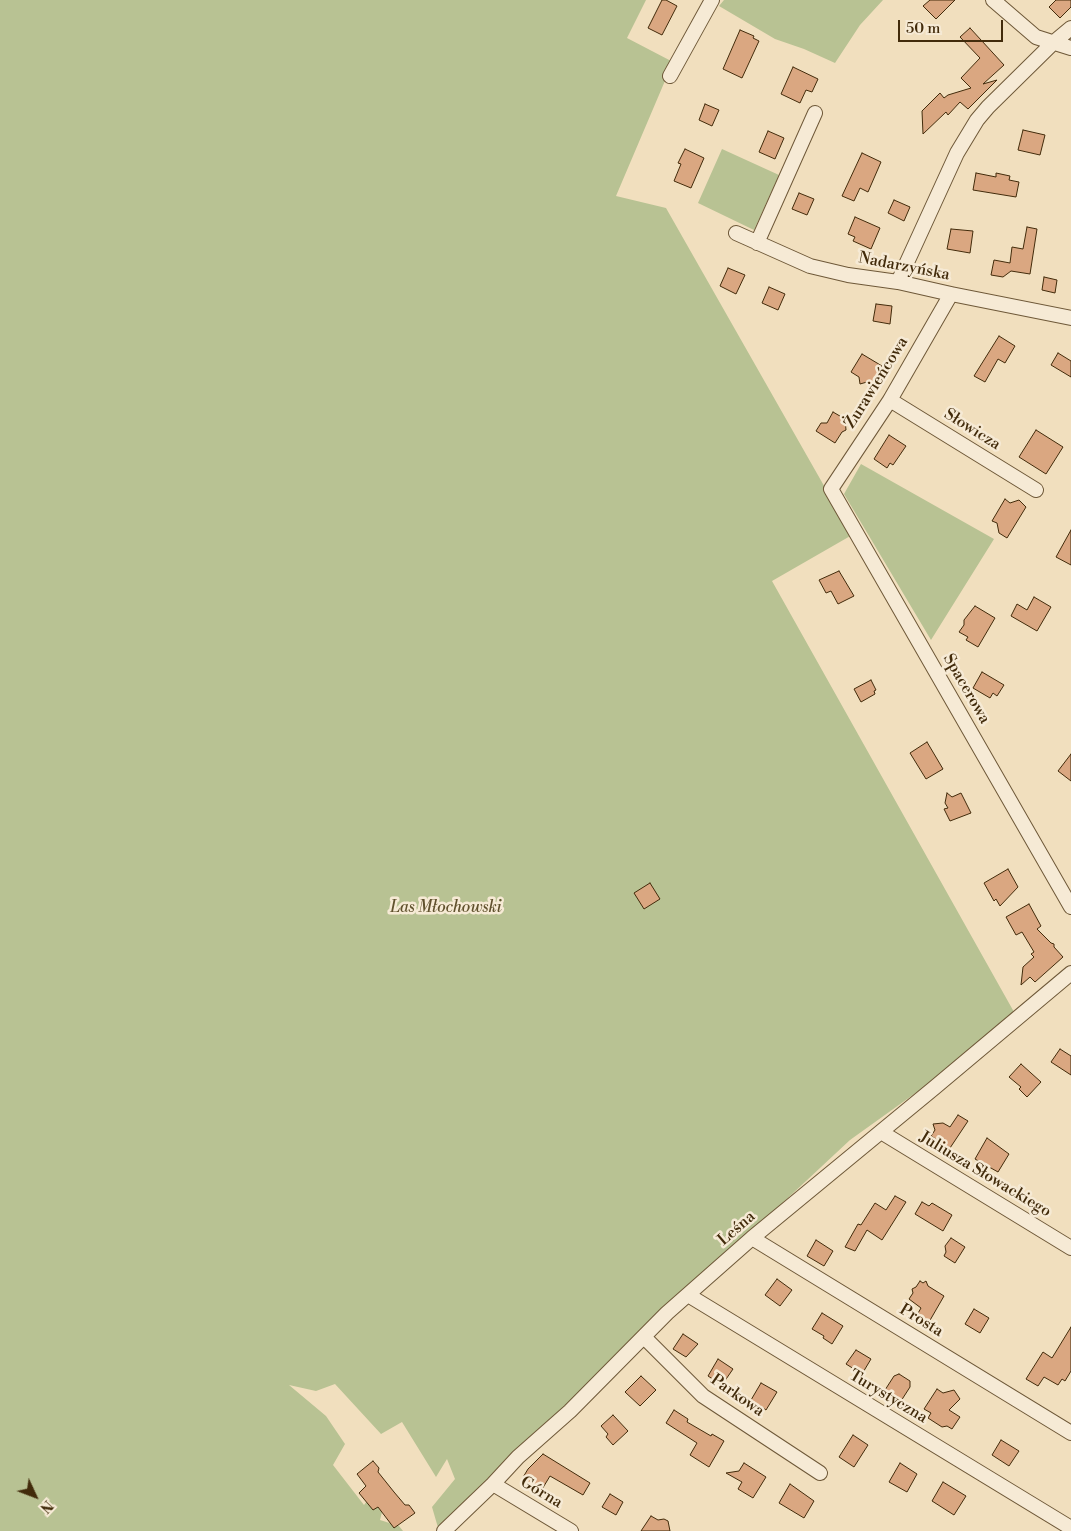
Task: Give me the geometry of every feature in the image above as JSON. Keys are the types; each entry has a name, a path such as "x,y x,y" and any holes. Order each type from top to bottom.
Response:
{"street":[{"path":"670,76 712,0"},
{"path":"993,0 1033,35 1053,44 1071,48"},
{"path":"898,282 957,153 977,120 988,107 1071,28"},
{"path":"757,243 815,113"},
{"name":"Nadarzyńska","path":"736,233 810,266 898,282 1071,318"},
{"name":"Żurawieńcowa","path":"831,489 890,400 950,294"},
{"name":"Słowicza","path":"890,400 1036,490"},
{"name":"Spacerowa","path":"831,489 1071,907"},
{"name":"Leśna","path":"444,1531 644,1336 752,1238 1071,973"},
{"name":"Juliusza Słowackiego","path":"881,1132 1071,1248"},
{"name":"Prosta","path":"752,1238 1071,1433"},
{"name":"Turystyczna","path":"688,1295 1068,1529"},
{"name":"Parkowa","path":"644,1336 703,1396 820,1473"},
{"name":"Górna","path":"493,1484 571,1531"}],"green space":[{"name":"Las Młochowski","path":"0,0 646,0 627,38 673,62 616,196 666,208 852,535 772,581 1014,1012 949,1069 850,1140 538,1431 439,1531 432,1507 455,1479 447,1459 436,1477 402,1422 381,1434 335,1384 316,1391 289,1385 326,1416 345,1444 333,1465 364,1505 371,1496 384,1504 380,1520 399,1526 403,1531 0,1531"},
{"path":"724,0 883,0 860,25 835,63 775,39 719,6"},
{"path":"722,149 779,175 754,230 698,203"},
{"path":"861,464 994,539 931,640 844,494"}],"building":[{"path":"662,0 677,6 662,35 648,28"},
{"path":"930,0 955,0 936,19 923,6"},
{"path":"1056,0 1071,0 1071,7 1060,18 1049,7"},
{"path":"970,28 1004,65 983,84 997,80 968,109 960,102 948,115 946,112 923,134 922,111 940,93 944,98 971,88 961,78 980,58 960,37"},
{"path":"740,30 754,36 753,38 759,41 742,78 723,69"},
{"path":"793,67 818,79 812,92 806,90 800,103 781,94"},
{"path":"705,104 719,110 712,126 699,120"},
{"path":"1023,130 1045,135 1040,155 1018,150"},
{"path":"768,131 784,138 775,159 759,152"},
{"path":"685,149 704,158 691,188 674,181 681,164 678,163"},
{"path":"862,153 881,162 868,192 860,188 854,201 842,196"},
{"path":"976,173 996,177 996,173 1010,176 1009,180 1019,182 1016,197 973,190"},
{"path":"799,193 814,199 807,215 792,209"},
{"path":"894,200 910,207 904,221 888,213"},
{"path":"855,217 880,228 871,249 853,241 855,237 848,234"},
{"path":"1027,227 1037,229 1030,274 1011,271 1003,277 991,275 994,260 1010,263 1012,247 1023,249"},
{"path":"951,229 973,231 970,253 947,249"},
{"path":"728,268 745,275 736,294 720,286"},
{"path":"1044,277 1057,280 1055,293 1042,290"},
{"path":"769,287 785,294 778,310 762,303"},
{"path":"876,304 892,306 890,324 873,321"},
{"path":"999,336 1015,346 1005,363 998,359 985,382 974,376"},
{"path":"1058,353 1071,361 1071,377 1051,365"},
{"path":"862,354 882,366 872,385 867,382 860,384 859,377 851,372"},
{"path":"833,412 845,419 846,430 842,432 835,443 816,431 821,423 827,423"},
{"path":"1036,430 1063,447 1046,474 1019,457"},
{"path":"889,435 906,446 893,465 890,463 887,468 874,459"},
{"path":"1005,499 1010,503 1019,500 1026,507 1007,538 999,533 997,523 992,521"},
{"path":"1071,530 1071,565 1056,557"},
{"path":"839,571 854,596 838,604 831,591 826,593 819,580"},
{"path":"1034,597 1051,607 1037,631 1011,616 1017,604 1027,610"},
{"path":"975,606 995,618 978,647 966,640 968,637 959,632 964,625 964,620"},
{"path":"982,672 1004,685 997,696 993,693 990,698 973,688"},
{"path":"871,680 876,690 874,691 875,694 861,702 854,689"},
{"path":"927,742 943,769 926,779 910,753"},
{"path":"1071,754 1071,781 1058,771"},
{"path":"947,793 952,797 961,793 971,813 950,821 944,809 948,808 945,803"},
{"path":"1008,869 1018,887 1000,906 996,899 994,901 984,883"},
{"path":"650,883 660,899 644,909 634,893"},
{"path":"1029,904 1041,926 1037,929 1054,944 1054,947 1063,957 1035,982 1030,977 1021,985 1023,967 1034,957 1031,954 1034,952 1022,932 1016,935 1006,917"},
{"path":"1060,1049 1071,1056 1071,1075 1051,1062"},
{"path":"1021,1064 1041,1082 1027,1097 1019,1089 1021,1087 1009,1077"},
{"path":"958,1115 968,1121 950,1148 931,1136 935,1130 933,1124 943,1123 950,1127"},
{"path":"987,1138 1009,1154 998,1172 975,1159"},
{"path":"895,1196 906,1202 882,1240 867,1230 855,1251 845,1247 858,1224 861,1225 875,1203 886,1210"},
{"path":"922,1202 929,1206 932,1203 952,1215 943,1231 915,1214"},
{"path":"951,1238 965,1247 955,1263 944,1256 946,1252 945,1246"},
{"path":"816,1240 833,1251 824,1266 807,1256"},
{"path":"777,1279 792,1290 780,1306 765,1295"},
{"path":"920,1281 923,1283 926,1281 928,1286 944,1296 929,1322 917,1315 921,1308 909,1299 913,1293 912,1289"},
{"path":"974,1309 989,1318 980,1333 965,1324"},
{"path":"822,1313 843,1326 832,1344 823,1338 824,1336 812,1329"},
{"path":"1071,1327 1071,1371 1065,1381 1062,1379 1058,1385 1044,1377 1038,1386 1026,1379 1043,1352 1052,1358"},
{"path":"683,1334 698,1344 686,1357 673,1349"},
{"path":"856,1350 871,1359 862,1374 846,1364"},
{"path":"718,1359 733,1369 722,1385 708,1376"},
{"path":"899,1374 910,1381 910,1387 901,1401 885,1390 894,1376"},
{"path":"641,1376 656,1390 640,1406 625,1392"},
{"path":"761,1383 777,1392 766,1410 751,1400"},
{"path":"937,1389 943,1393 954,1390 960,1399 949,1410 960,1417 952,1429 947,1426 942,1427 928,1418 931,1413 924,1409"},
{"path":"674,1410 688,1419 687,1422 724,1441 709,1467 690,1455 697,1443 666,1423"},
{"path":"613,1415 628,1431 613,1445 606,1437 608,1434 601,1426"},
{"path":"853,1435 868,1445 854,1467 839,1457"},
{"path":"1001,1440 1019,1451 1009,1466 992,1455"},
{"path":"543,1454 590,1483 583,1495 550,1476 541,1491 522,1479 528,1469"},
{"path":"373,1461 379,1468 378,1472 394,1492 415,1513 394,1528 378,1507 373,1510 359,1493 366,1486 357,1474"},
{"path":"744,1463 766,1477 753,1498 738,1489 742,1482 726,1473 739,1471"},
{"path":"900,1463 917,1474 907,1492 889,1482"},
{"path":"943,1482 966,1496 954,1515 932,1501"},
{"path":"790,1484 814,1501 804,1518 779,1503"},
{"path":"610,1494 623,1502 616,1515 602,1507"},
{"path":"651,1516 658,1520 664,1519 668,1521 670,1531 641,1531"}]}
